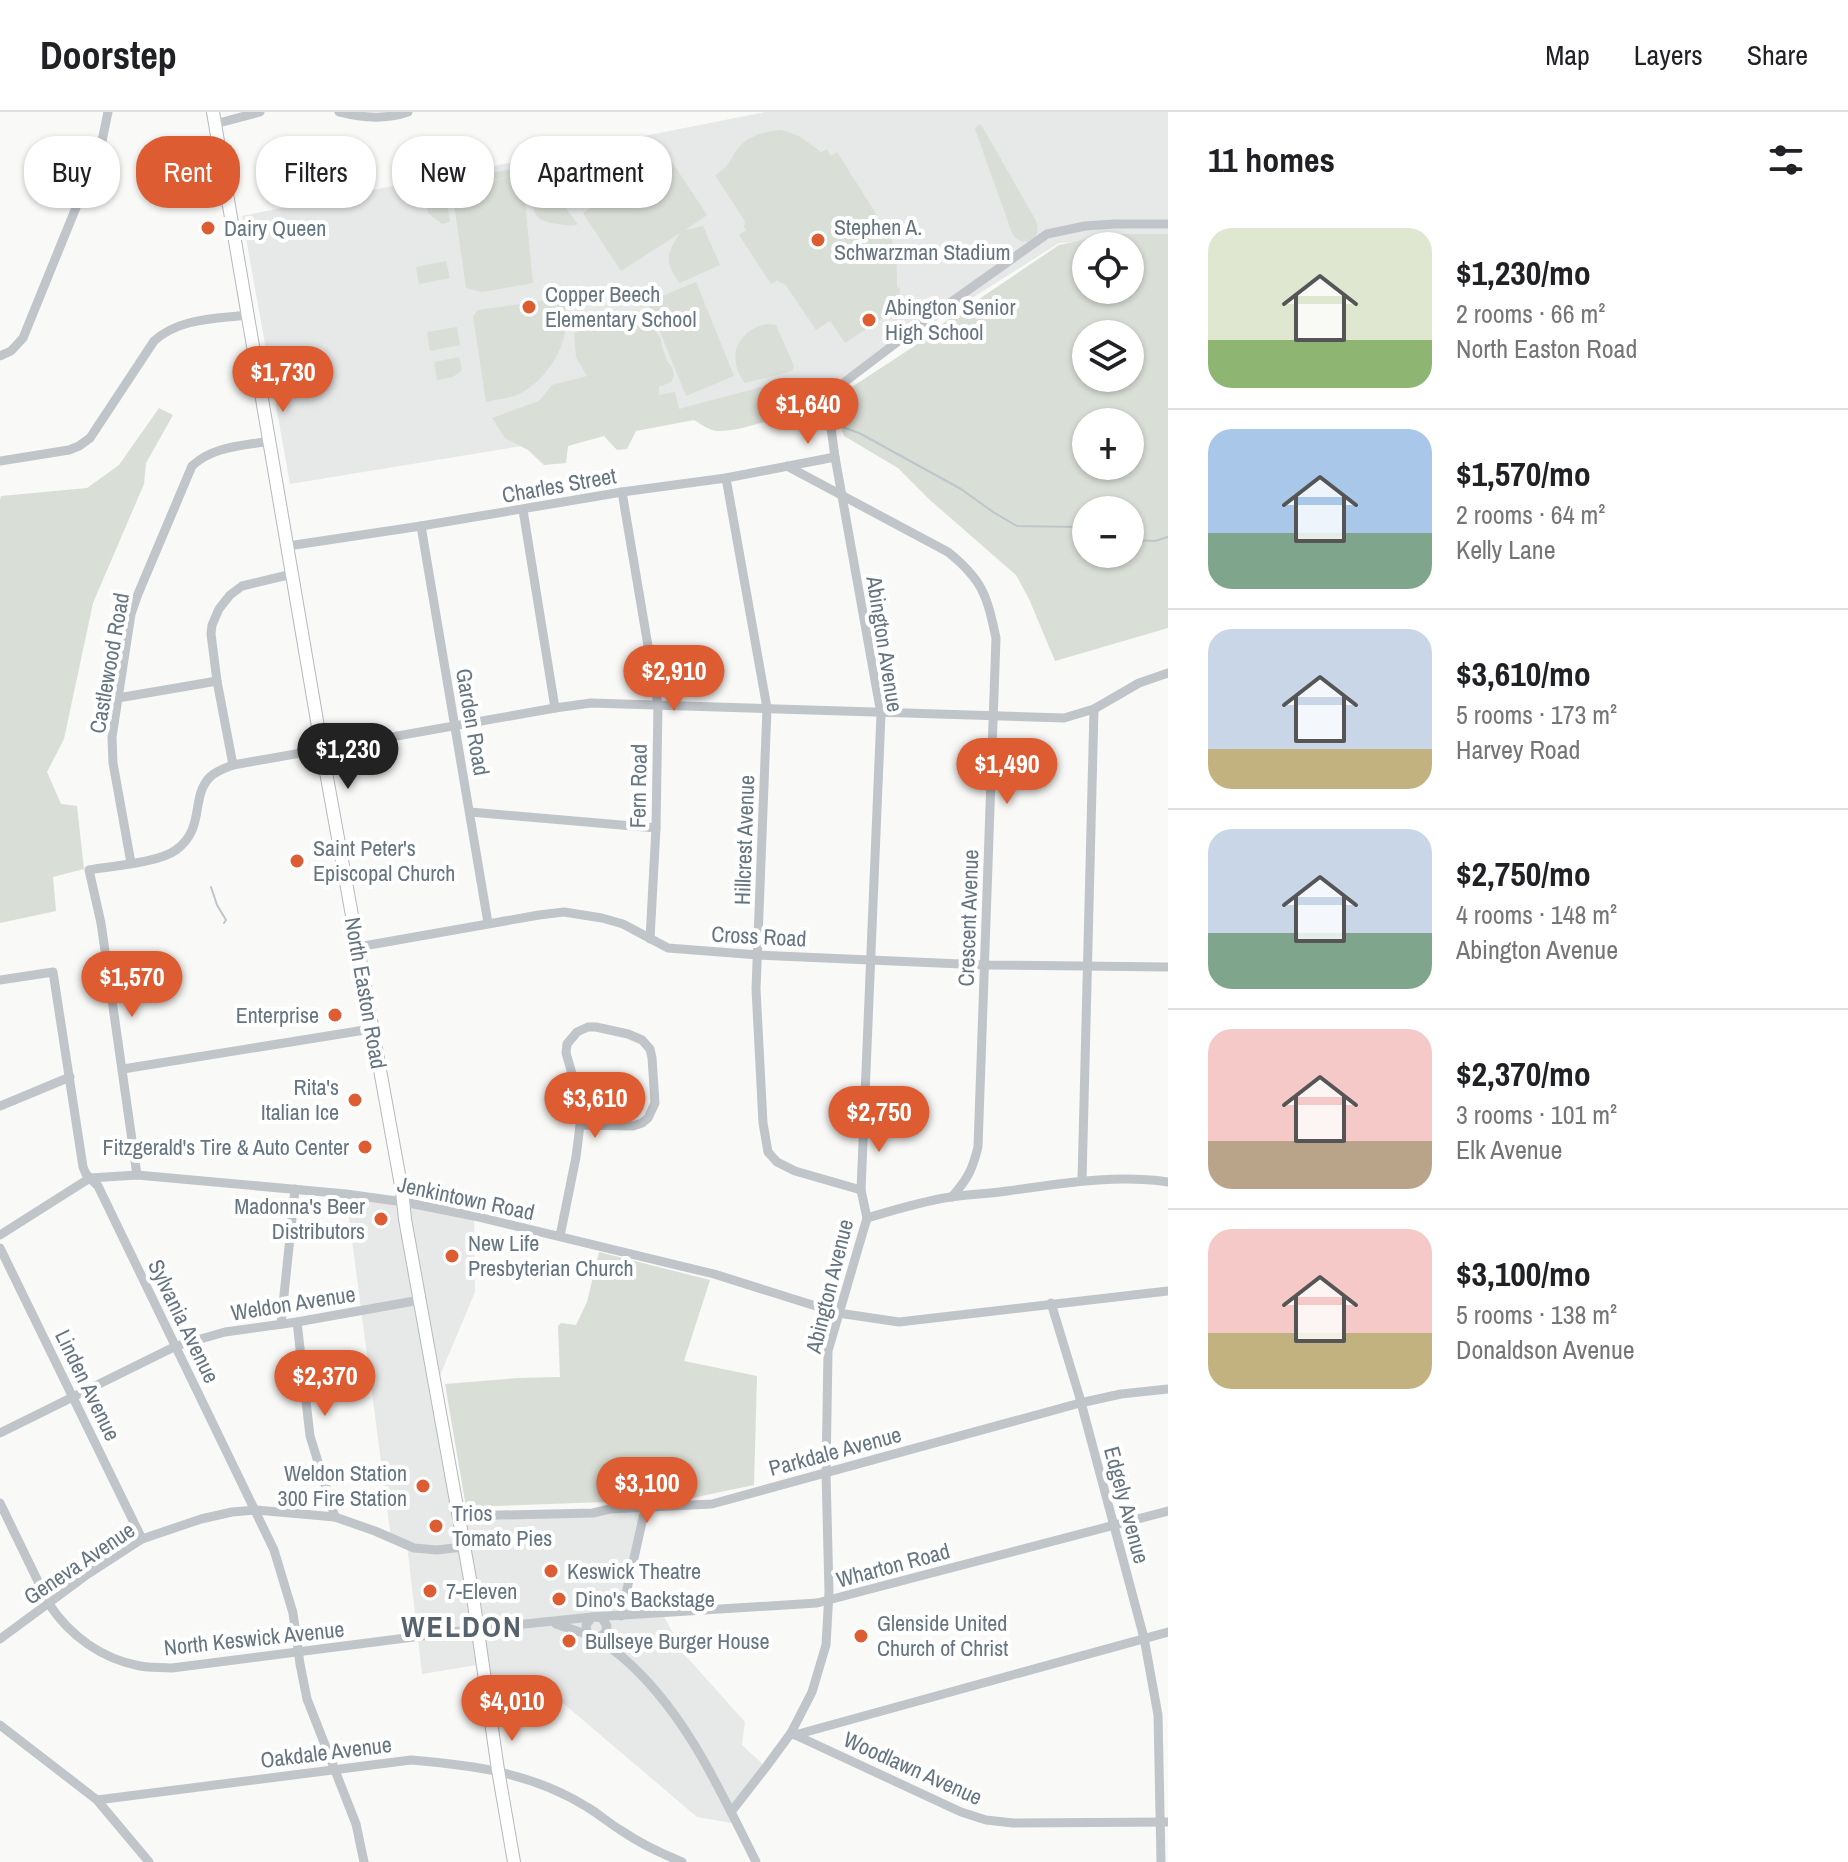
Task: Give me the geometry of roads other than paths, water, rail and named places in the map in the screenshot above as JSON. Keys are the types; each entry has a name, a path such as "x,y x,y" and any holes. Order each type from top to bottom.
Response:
{"main road":[{"name":"North Easton Road","path":"214,118 322,750 472,1590 514,1862"}],"street":[{"path":"0,356 11,351 23,338 101,146 108,112"},
{"path":"214,118 260,112"},
{"path":"339,112 373,118 408,112"},
{"name":"Abington Avenue","path":"731,1812 793,1734 812,1692 826,1645 828,1351 867,1218 861,1190 881,714 827,399 834,390 924,322 1047,234 1085,226 1168,224"},
{"path":"0,461 69,450 90,438 163,332 183,323 248,315"},
{"name":"Castlewood Road","path":"131,863 112,750 113,722 131,614 192,466 217,450 270,441"},
{"name":"Charles Street","path":"288,546 726,478 835,457"},
{"name":"Crescent Avenue","path":"787,466 948,552 965,565 978,581 988,602 996,638 978,1147 967,1179 952,1197"},
{"name":"Hillcrest Avenue","path":"726,478 767,708 756,989 763,1123 768,1152 777,1162 795,1171 861,1190"},
{"name":"Fern Road","path":"622,492 658,705 650,939"},
{"path":"523,510 555,708"},
{"name":"Garden Road","path":"421,526 488,923"},
{"path":"233,765 217,681 212,625 219,609 242,586 292,574"},
{"path":"137,1175 101,923 89,870 158,858 176,850 194,827 203,787 214,774 233,765 591,703 1064,718 1094,709 1139,683 1168,673"},
{"path":"118,698 217,681"},
{"path":"1082,1181 1094,709"},
{"path":"470,812 656,828"},
{"name":"Cross Road","path":"358,947 564,912 623,924 668,948 984,965 1168,967"},
{"name":"Sylvania Avenue","path":"0,980 53,972 83,1167 98,1186 274,1550 289,1600 307,1699 356,1824 364,1862"},
{"path":"560,1236 580,1125 575,1084 566,1053 567,1044 577,1032 588,1027 628,1034 642,1040 650,1049 652,1058 655,1103 648,1118 633,1126 580,1125"},
{"path":"123,1069 371,1029"},
{"path":"0,1106 70,1077"},
{"name":"Jenkintown Road","path":"0,1235 90,1178 137,1175 404,1202 714,1274 838,1313 899,1322 1168,1291"},
{"path":"867,1218 952,1197 1082,1181 1142,1178 1168,1182"},
{"path":"281,1324 295,1189"},
{"name":"Linden Avenue","path":"0,1248 142,1539"},
{"name":"Weldon Avenue","path":"0,1433 176,1346 225,1332 420,1300"},
{"name":"Edgely Avenue","path":"1051,1303 1163,1713 1164,1822 1161,1862"},
{"path":"297,1322 310,1436 335,1517"},
{"name":"Parkdale Avenue","path":"458,1516 593,1513 610,1509 712,1504 1080,1403 1121,1394 1168,1389"},
{"name":"North Keswick Avenue","path":"0,1503 59,1619 89,1646 143,1667 172,1668 476,1629 594,1617 604,1620 613,1644 661,1698 711,1774 756,1862"},
{"path":"594,1617 586,1625 587,1632 592,1637 601,1637 612,1621 621,1616 645,1509"},
{"name":"Geneva Avenue","path":"0,1639 88,1574 142,1539 232,1512 256,1510 335,1517 414,1548 437,1550 463,1547"},
{"name":"Wharton Road","path":"594,1617 817,1603 1168,1511"},
{"name":"North Keswick Avenue","path":"549,1622 592,1637 631,1665"},
{"path":"793,1734 1168,1632"},
{"path":"0,1725 97,1800 149,1862"},
{"name":"Woodlawn Avenue","path":"793,1734 961,1812 986,1820 1013,1823 1164,1822"},
{"name":"Oakdale Avenue","path":"97,1800 411,1760 456,1763 536,1781 585,1806 654,1851 682,1862"},
{"path":"651,1862 654,1851"}],"waterway":[{"path":"783,396 816,420"},
{"path":"843,427 961,489 1017,526 1072,527"},
{"path":"1144,541 1168,537"},
{"path":"211,887 226,920 224,923"}],"place":[{"name":"Dairy Queen","path":"208,228"},
{"name":"Stephen A. Schwarzman Stadium","path":"818,240"},
{"name":"Copper Beech Elementary School","path":"529,307"},
{"name":"Abington Senior High School","path":"869,320"},
{"name":"Saint Peter's Episcopal Church","path":"297,861"},
{"name":"Enterprise","path":"335,1015"},
{"name":"Rita's Italian Ice","path":"355,1100"},
{"name":"Fitzgerald's Tire & Auto Center","path":"365,1147"},
{"name":"Madonna's Beer Distributors","path":"381,1219"},
{"name":"New Life Presbyterian Church","path":"452,1256"},
{"name":"Weldon Station 300 Fire Station","path":"423,1486"},
{"name":"Trios Tomato Pies","path":"436,1526"},
{"name":"Keswick Theatre","path":"551,1571"},
{"name":"7-Eleven","path":"430,1591"},
{"name":"Dino's Backstage","path":"559,1599"},
{"name":"Glenside United Church of Christ","path":"861,1636"},
{"name":"Bullseye Burger House","path":"569,1641"}],"district":[{"name":"WELDON","path":"462,1626"}]}
